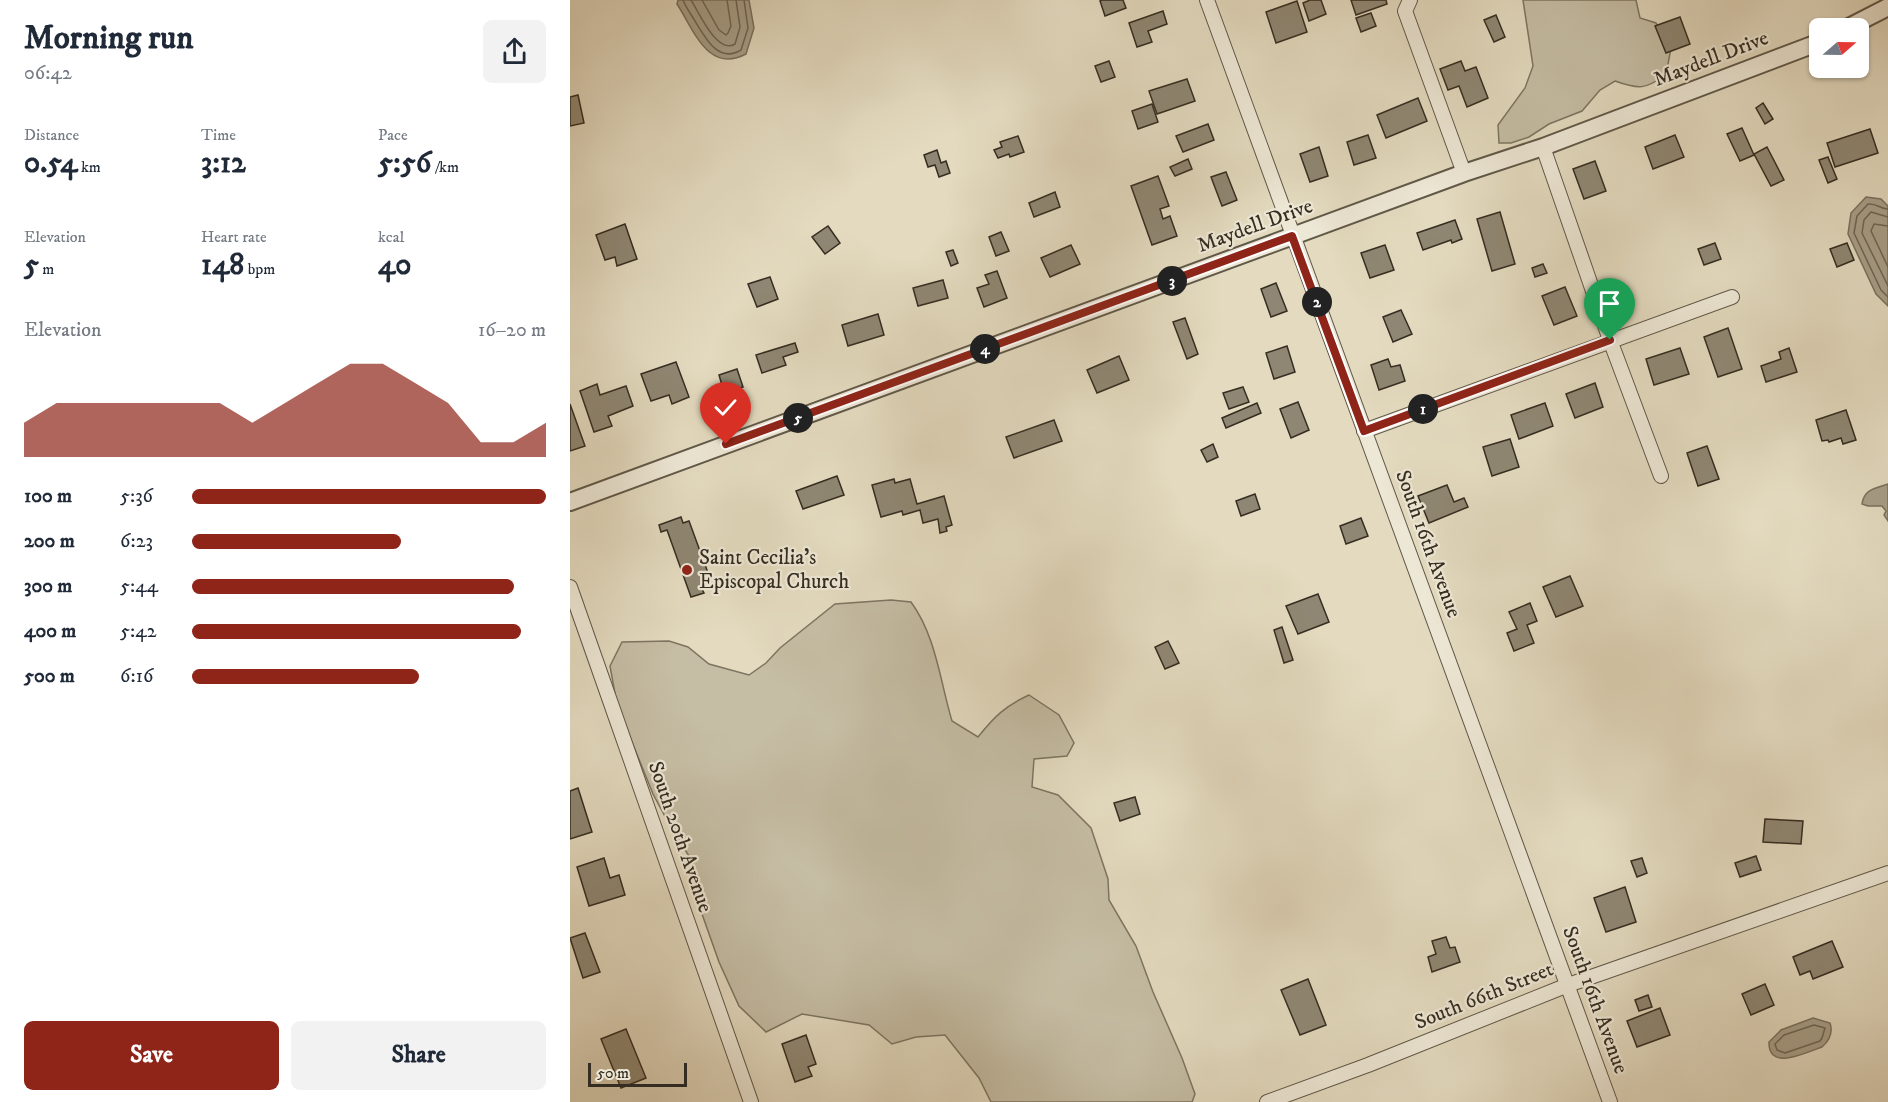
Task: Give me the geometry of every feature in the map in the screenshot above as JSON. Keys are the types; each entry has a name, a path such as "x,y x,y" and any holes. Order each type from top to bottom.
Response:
{"street":[{"name":"South 16th Avenue","path":"1206,0 1610,1102"},
{"path":"1410,0 1405,11 1464,174"},
{"path":"1867,18 1888,7"},
{"name":"Maydell Drive","path":"570,502 1292,236 1543,147 1809,46"},
{"path":"1543,147 1610,340 1661,476"},
{"path":"1364,431 1732,297"},
{"name":"South 20th Avenue","path":"570,587 750,1102"},
{"name":"South 66th Street","path":"1267,1102 1368,1065 1568,985 1888,873"}],"shaded area":[{"path":"1523,0 1636,0 1640,18 1656,23 1671,48 1666,75 1642,87 1615,81 1600,90 1582,111 1549,124 1529,137 1511,143 1499,143 1498,125 1525,88 1533,66"},
{"path":"891,600 911,602 919,615 932,644 952,721 978,737 1000,713 1029,695 1059,715 1074,743 1067,756 1034,759 1032,787 1058,795 1091,828 1108,879 1109,900 1136,946 1195,1094 1192,1102 991,1102 979,1078 945,1035 916,1037 892,1044 869,1025 802,1014 766,1032 739,1006 719,962 702,914 693,862 653,794 617,705 610,666 622,642 669,641 688,647 709,664 749,675 835,604"}],"water":[{"path":"678,0 749,0 754,28 746,54 733,59 712,54 696,37 677,4"},
{"path":"1866,197 1881,199 1888,206 1888,306 1876,294 1848,234 1851,213"},
{"path":"1888,484 1888,521 1884,515 1886,511 1882,506 1862,504 1868,492"},
{"path":"1813,1018 1830,1023 1831,1026 1829,1039 1822,1047 1789,1058 1775,1056 1770,1051 1769,1042 1781,1030"}],"building":[{"path":"1123,0 1126,8 1105,16 1100,1"},
{"path":"1310,0 1321,0 1326,14 1309,21 1303,3"},
{"path":"1351,0 1386,0 1387,4 1356,15"},
{"path":"1297,1 1307,32 1276,43 1266,12"},
{"path":"1163,11 1167,24 1148,31 1152,42 1137,47 1129,23"},
{"path":"1371,13 1376,26 1361,32 1356,18"},
{"path":"1496,15 1505,37 1494,42 1484,20"},
{"path":"1680,17 1690,44 1666,53 1655,26"},
{"path":"1109,61 1115,77 1101,82 1095,66"},
{"path":"1461,61 1465,71 1476,67 1488,98 1467,107 1459,86 1448,90 1440,69"},
{"path":"1187,79 1195,101 1157,114 1149,91"},
{"path":"578,95 584,123 570,126 570,97"},
{"path":"1418,98 1427,121 1386,138 1377,115"},
{"path":"1763,103 1773,119 1765,124 1756,108"},
{"path":"1152,104 1158,122 1138,129 1132,111"},
{"path":"1208,124 1214,140 1183,152 1176,136"},
{"path":"1742,128 1754,155 1740,161 1727,134"},
{"path":"1870,129 1878,153 1835,167 1827,143"},
{"path":"1368,135 1376,158 1354,165 1347,142"},
{"path":"1675,135 1684,157 1653,169 1645,147"},
{"path":"1018,136 1024,152 998,158 994,150 1002,147 1000,142"},
{"path":"1319,147 1328,176 1310,182 1300,154"},
{"path":"1767,147 1784,180 1771,186 1754,154"},
{"path":"937,150 941,163 946,161 950,173 939,177 935,165 928,167 924,155"},
{"path":"1828,157 1837,179 1828,183 1819,160"},
{"path":"1188,159 1192,169 1175,176 1170,167"},
{"path":"1595,161 1606,191 1584,199 1573,169"},
{"path":"1226,172 1237,200 1222,206 1211,177"},
{"path":"1158,176 1169,206 1160,209 1163,219 1170,216 1177,236 1152,245 1131,186"},
{"path":"1055,192 1060,207 1034,217 1029,203"},
{"path":"1500,212 1515,264 1492,271 1477,219"},
{"path":"1455,220 1462,239 1452,243 1451,240 1423,250 1417,233"},
{"path":"625,224 637,259 617,266 615,257 605,260 596,235"},
{"path":"828,226 840,243 825,254 812,237"},
{"path":"1001,232 1009,251 996,256 989,237"},
{"path":"1715,243 1721,259 1704,265 1698,249"},
{"path":"1847,243 1854,260 1837,267 1830,249"},
{"path":"1071,245 1080,264 1050,277 1041,258"},
{"path":"1385,245 1394,270 1370,278 1361,253"},
{"path":"953,250 958,263 951,266 946,252"},
{"path":"1543,264 1547,273 1535,277 1532,268"},
{"path":"997,271 1007,298 984,307 977,288 989,284 985,275"},
{"path":"770,277 778,299 757,307 748,284"},
{"path":"943,280 948,298 918,306 913,288"},
{"path":"1276,283 1287,311 1271,317 1261,289"},
{"path":"1565,287 1577,316 1554,325 1542,296"},
{"path":"1401,310 1412,334 1393,342 1383,317"},
{"path":"878,314 884,335 848,346 842,325"},
{"path":"1185,318 1198,354 1187,359 1173,322"},
{"path":"1728,328 1742,369 1718,377 1704,337"},
{"path":"795,343 798,352 783,357 786,365 762,373 756,355"},
{"path":"1287,346 1295,372 1274,379 1266,353"},
{"path":"1680,348 1689,374 1654,385 1646,359"},
{"path":"1789,348 1797,372 1766,382 1761,366 1781,359 1779,352"},
{"path":"1119,356 1129,380 1097,393 1087,370"},
{"path":"1388,359 1391,367 1400,365 1405,381 1379,390 1371,365"},
{"path":"676,362 689,397 672,404 669,395 651,401 641,374"},
{"path":"737,369 743,387 724,392 719,375"},
{"path":"1595,383 1603,407 1575,418 1566,394"},
{"path":"597,384 600,395 626,386 633,406 608,416 612,426 594,432 580,391"},
{"path":"1243,387 1249,402 1229,409 1223,393"},
{"path":"1298,402 1309,430 1291,438 1280,409"},
{"path":"1257,403 1261,413 1226,428 1222,418"},
{"path":"1545,403 1553,426 1519,439 1511,415"},
{"path":"570,404 585,446 570,451"},
{"path":"1846,410 1856,440 1843,444 1841,438 1829,442 1828,440 1822,441 1816,420"},
{"path":"1054,420 1062,441 1014,458 1006,437"},
{"path":"1510,439 1519,467 1492,476 1483,447"},
{"path":"1213,444 1218,457 1207,462 1201,450"},
{"path":"1707,446 1719,479 1698,486 1687,453"},
{"path":"837,476 844,495 803,509 796,491"},
{"path":"894,479 895,483 910,479 917,504 944,496 952,525 946,527 947,531 940,533 938,519 923,523 920,510 903,515 902,511 881,517 872,485"},
{"path":"1447,485 1454,502 1464,498 1468,507 1429,523 1418,496"},
{"path":"1255,494 1260,509 1241,516 1236,501"},
{"path":"681,517 683,523 689,521 708,573 705,575 709,586 702,589 704,593 691,597 667,530 661,532 659,525"},
{"path":"1361,518 1368,536 1346,544 1340,526"},
{"path":"1570,576 1583,606 1556,617 1543,587"},
{"path":"1318,594 1329,622 1298,634 1286,606"},
{"path":"1530,603 1537,621 1527,625 1534,643 1514,651 1507,633 1517,629 1509,612"},
{"path":"1282,627 1293,660 1284,663 1274,630"},
{"path":"1168,641 1179,663 1165,669 1155,647"},
{"path":"578,788 592,832 570,839 570,791"},
{"path":"1135,797 1140,814 1120,821 1114,803"},
{"path":"1765,819 1803,821 1801,844 1763,842"},
{"path":"1756,856 1761,870 1740,877 1735,863"},
{"path":"604,858 610,878 619,875 625,895 589,906 577,867"},
{"path":"1642,858 1647,873 1637,877 1631,861"},
{"path":"1625,887 1636,922 1606,932 1594,898"},
{"path":"585,933 600,972 583,978 570,938"},
{"path":"1446,937 1450,948 1455,947 1460,962 1432,972 1428,957 1436,954 1432,941"},
{"path":"1832,941 1843,967 1813,979 1810,971 1800,975 1793,957"},
{"path":"1308,979 1326,1025 1300,1035 1281,990"},
{"path":"1765,984 1774,1005 1751,1015 1742,994"},
{"path":"1648,995 1652,1007 1639,1011 1635,1000"},
{"path":"1660,1008 1670,1035 1637,1047 1627,1021"},
{"path":"626,1029 646,1078 621,1088 601,1039"},
{"path":"806,1035 816,1064 808,1067 812,1076 795,1082 782,1044"}],"place":[{"name":"Saint Cecilia's Episcopal Church","path":"687,570"}],"route":[{"path":"726,444 1292,236 1364,431 1610,340"}]}
